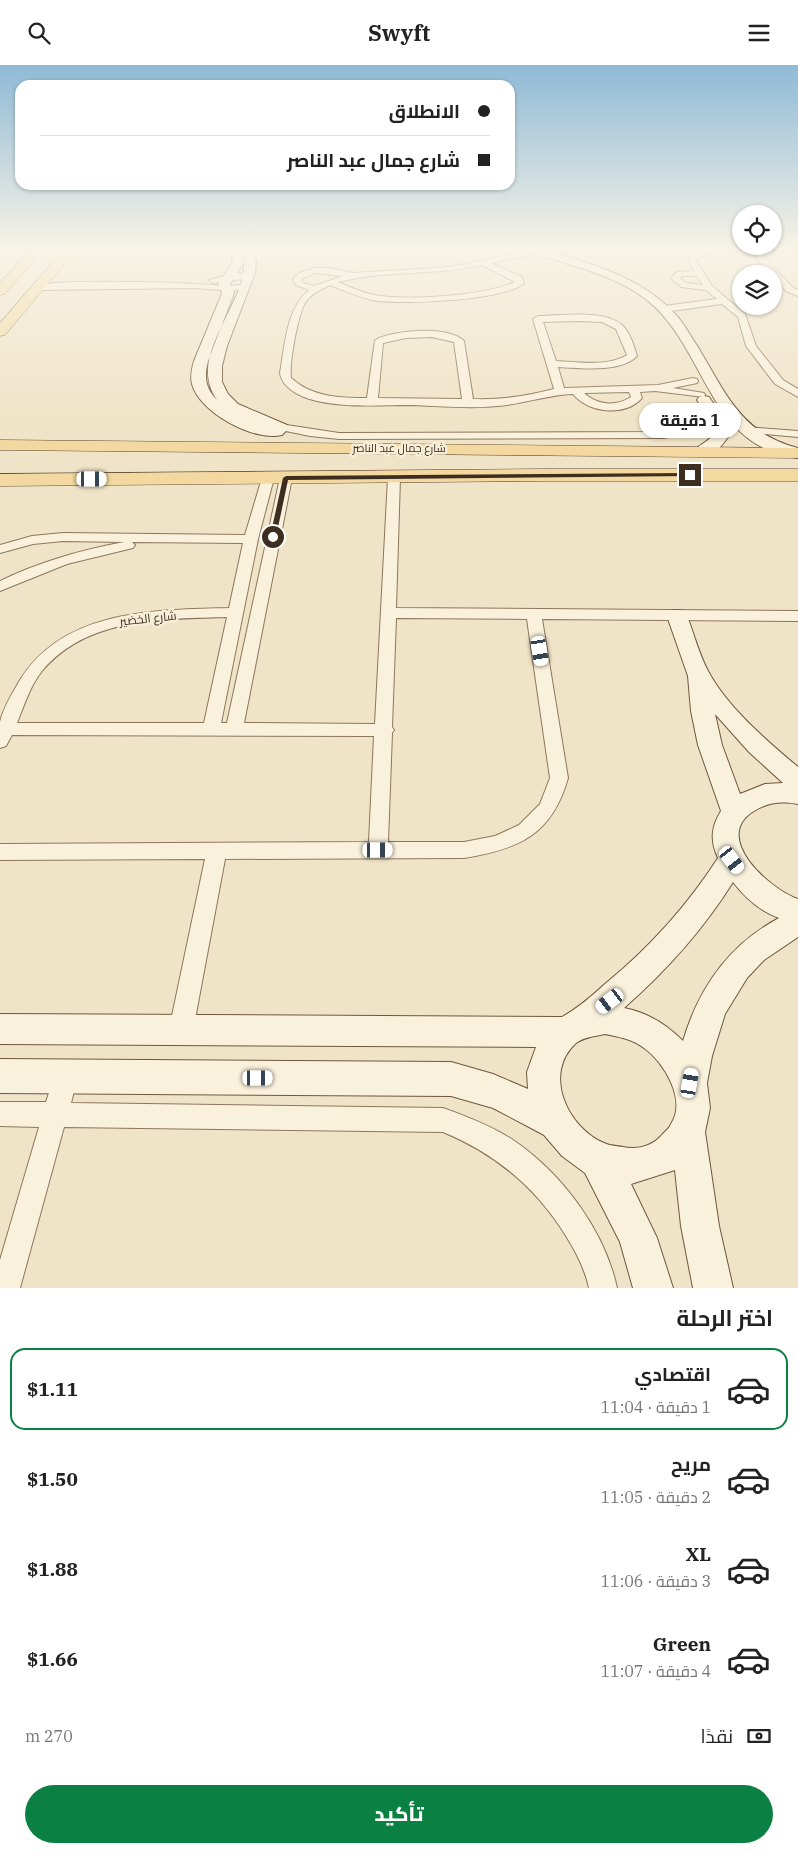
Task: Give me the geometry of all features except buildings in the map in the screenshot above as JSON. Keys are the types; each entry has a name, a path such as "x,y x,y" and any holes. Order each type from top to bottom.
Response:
{"main road":[{"path":"0,332 24,304"},
{"path":"1,449 570,458 620,455 646,451 797,453"},
{"path":"0,471 467,468 501,469 545,475"},
{"path":"0,480 394,478 545,475 798,475"}],"street":[{"path":"225,304 198,372 199,385 206,397 218,408 237,420 274,432 280,431 280,427"},
{"path":"239,304 222,347 214,374 215,383 225,401 232,407 262,422 280,427 339,436 663,435 688,431 717,420 798,435"},
{"path":"300,304 285,373 286,379 298,390 319,398 347,401 507,402 560,391 655,388 700,395"},
{"path":"646,304 667,317 670,330 700,395 722,430 720,438 713,446 701,452"},
{"path":"656,304 667,317 740,424 772,445 797,453"},
{"path":"667,317 713,304"},
{"path":"727,304 742,317 750,343 775,378 785,387 798,394"},
{"path":"552,363 616,363 629,359 632,352 619,327 607,321 595,319 538,319 560,391"},
{"path":"372,401 378,342 398,335 443,335 456,338 459,341 468,403"},
{"path":"689,372 710,381"},
{"path":"655,388 668,384 689,372"},
{"path":"576,391 580,399 588,402 617,406 637,398 633,389"},
{"path":"211,730 252,539 277,478"},
{"path":"234,729 277,478"},
{"path":"378,850 385,730 394,478"},
{"path":"0,549 32,540 63,537 252,539"},
{"path":"0,587 42,568 82,554 103,549 185,538"},
{"name":"شارع الخضير","path":"3,736 29,679 37,667 61,646 75,637 107,624 141,616 237,612"},
{"path":"390,613 798,616"},
{"path":"0,852 464,850 486,847 506,841 523,832 538,820 549,807 556,793 559,778 534,615"},
{"path":"678,616 699,675 704,724 710,751 734,811"},
{"path":"699,675 736,723 798,781"},
{"path":"3,736 234,729 385,730"},
{"path":"798,794 785,792 755,796 734,811 727,825 726,842 732,860 750,884 777,904 798,912"},
{"path":"181,1030 217,851"},
{"path":"688,1132 667,1156 634,1167 598,1160 574,1144 556,1123 545,1097 544,1072 551,1050 573,1028 610,1001 661,955 701,907 732,860"},
{"path":"713,1288 700,1225 688,1132 693,1108 690,1083 696,1048 706,1016 721,989 739,965 760,945 798,922"},
{"path":"0,1029 573,1028 605,1019 631,1024 656,1037 677,1058 690,1083"},
{"path":"0,1076 451,1079 481,1086 510,1097 556,1123"},
{"path":"6,1288 66,1076"},
{"path":"0,1114 443,1120 471,1130 498,1144 524,1163 547,1186 568,1213 587,1245 602,1280 603,1288"},
{"path":"598,1160 633,1230 650,1271 653,1288"}],"route":[{"path":"273,537 286,478 690,475"}]}
